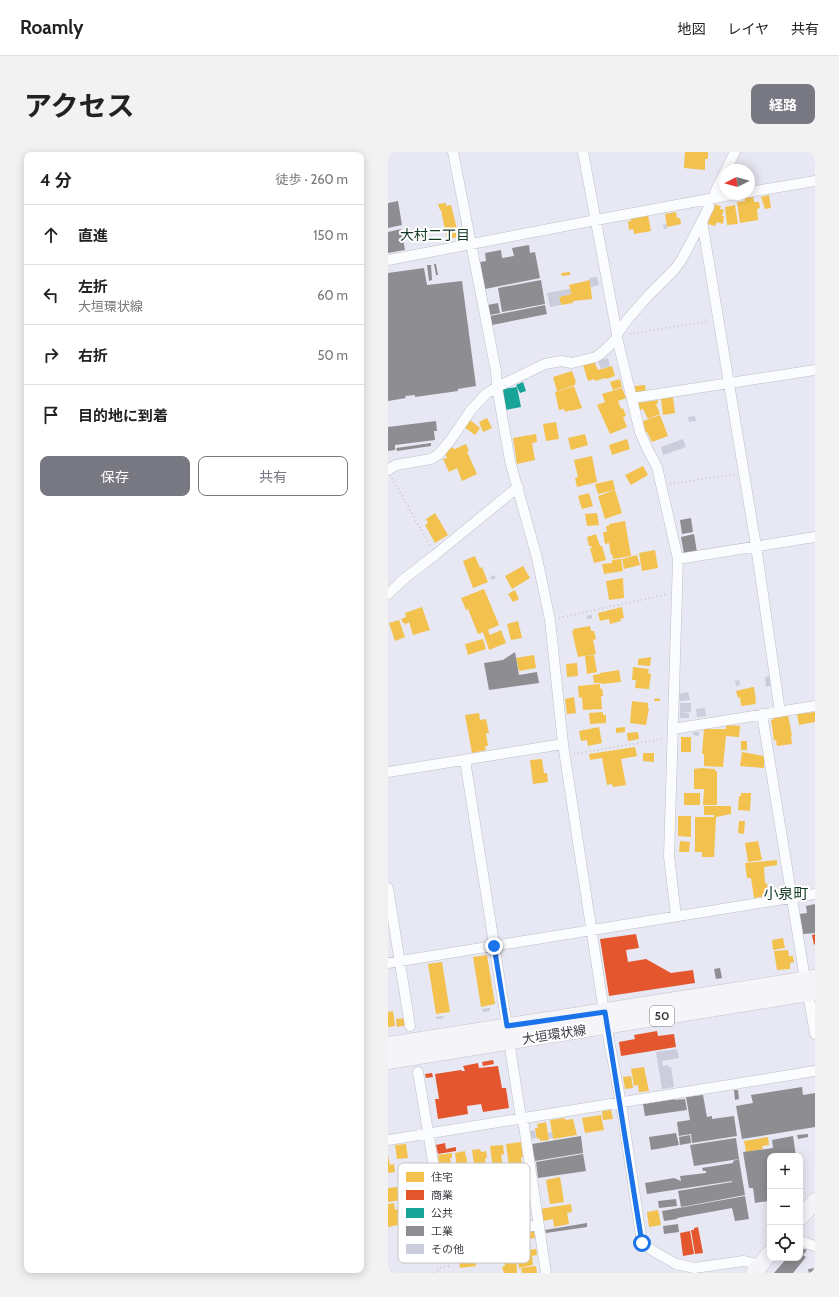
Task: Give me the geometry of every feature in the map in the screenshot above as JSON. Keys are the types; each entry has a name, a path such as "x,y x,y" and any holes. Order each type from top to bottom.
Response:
{"main road":[{"name":"大垣環状線","path":"388,1061 508,1034 811,986"},
{"name":"大垣環状線","path":"388,1045 508,1034"},
{"path":"803,1215 815,1201"}],"street":[{"path":"454,152 496,371 497,387 510,461 537,558 550,620 563,744 642,1243 676,1264 694,1268 744,1261 762,1264"},
{"path":"583,152 617,336 640,432 657,467 678,559 669,856 676,916"},
{"path":"729,164 735,152"},
{"path":"755,191 815,181"},
{"path":"390,474 396,465 431,459 439,454 471,410 486,394 497,387 545,364 561,361 572,362 596,357 617,336 627,320 647,297 675,269 692,243 719,184"},
{"path":"388,260 719,198"},
{"path":"702,221 756,546 780,712"},
{"path":"632,398 815,370"},
{"path":"388,594 405,578 518,487"},
{"path":"678,559 815,537"},
{"path":"672,734 762,714 815,706"},
{"path":"762,714 793,898 811,986 815,1034"},
{"path":"388,772 563,744"},
{"path":"465,760 529,1163"},
{"path":"388,888 410,1026"},
{"path":"388,963 815,894"},
{"path":"388,1140 815,1071"},
{"path":"418,1072 433,1163"},
{"path":"530,1169 546,1273"},
{"path":"530,1225 539,1224"},
{"path":"803,1242 815,1246"}],"path":[{"path":"617,336 719,319"},
{"path":"661,486 743,472"},
{"path":"390,474 435,555"},
{"path":"550,620 677,592"},
{"path":"565,755 578,754 672,734"},
{"path":"434,1273 442,1267 448,1266 448,1263"},
{"path":"388,1269 395,1273"}],"building: 住宅":[{"path":"685,152 708,152 708,159 705,159 705,170 684,168"},
{"path":"769,195 771,208 765,209 761,197"},
{"path":"754,200 754,202 759,202 760,208 757,209 758,220 740,223 737,202"},
{"path":"446,203 446,206 451,205 459,237 447,239 441,210 438,204"},
{"path":"713,204 721,206 720,209 724,210 722,216 724,216 723,224 717,222 715,226 708,224"},
{"path":"735,205 738,224 727,225 725,207"},
{"path":"676,212 677,218 680,218 681,224 667,227 665,214"},
{"path":"648,215 651,231 634,234 633,229 629,230 628,221 631,221 631,218"},
{"path":"570,272 570,275 562,276 561,273"},
{"path":"590,280 592,299 573,301 573,303 561,305 559,297 571,294 569,285"},
{"path":"594,361 598,370 612,366 615,376 606,379 595,381 594,379 588,381 583,365"},
{"path":"572,371 576,382 575,385 557,391 553,377"},
{"path":"620,379 622,387 613,390 610,382"},
{"path":"645,385 646,394 636,396 635,386"},
{"path":"574,386 582,408 565,412 564,409 559,410 555,392"},
{"path":"622,388 626,398 618,401 626,416 623,417 627,427 610,434 597,405 605,402 602,394"},
{"path":"673,397 675,413 663,415 661,399"},
{"path":"658,400 658,403 656,404 660,414 648,419 643,409 640,410 638,403"},
{"path":"660,415 668,436 652,442 641,422"},
{"path":"487,418 492,428 483,432 479,422"},
{"path":"470,420 480,428 475,435 464,427"},
{"path":"556,422 559,439 546,441 543,424"},
{"path":"536,434 537,442 532,443 535,460 517,464 513,438"},
{"path":"585,434 588,445 571,450 568,438"},
{"path":"627,439 630,449 612,455 609,445"},
{"path":"466,444 469,451 467,452 477,474 462,481 457,468 449,472 443,459 447,458 445,453 451,447 455,449"},
{"path":"592,456 597,482 577,487 575,478 578,477 574,460"},
{"path":"643,466 648,475 631,485 625,475"},
{"path":"613,480 615,490 598,494 595,484"},
{"path":"615,490 622,513 605,519 598,496"},
{"path":"589,493 593,506 582,509 578,496"},
{"path":"435,513 448,535 435,543 425,525 428,523 426,519"},
{"path":"597,513 599,525 587,526 585,514"},
{"path":"625,521 631,556 613,559 609,543 605,544 603,532 607,532 606,526 609,526 609,524"},
{"path":"596,534 600,546 602,546 606,560 594,563 590,548 592,548 589,546 587,537"},
{"path":"655,550 658,568 642,571 639,553"},
{"path":"637,555 640,565 624,569 622,559"},
{"path":"475,556 480,568 482,567 488,582 473,588 463,561"},
{"path":"621,559 623,571 604,574 602,564 612,563 612,560"},
{"path":"523,566 530,578 512,589 505,576"},
{"path":"623,578 624,598 609,600 606,581"},
{"path":"484,589 499,625 488,630 490,635 501,630 506,643 489,650 483,632 478,634 468,609 466,610 461,598"},
{"path":"515,590 519,599 513,602 508,594"},
{"path":"422,607 430,630 413,635 409,622 405,625 401,619 406,617 405,613"},
{"path":"622,607 624,618 620,619 621,621 610,624 609,619 600,621 598,613"},
{"path":"399,620 405,637 395,641 389,623"},
{"path":"518,621 522,638 511,640 507,624"},
{"path":"590,626 591,631 594,631 596,639 593,640 596,654 578,657 572,631 574,631 573,629"},
{"path":"483,639 486,649 468,655 465,644"},
{"path":"534,655 536,668 519,671 516,658"},
{"path":"594,655 597,672 587,674 585,656"},
{"path":"651,657 650,666 638,665 638,659"},
{"path":"577,663 578,676 567,677 566,664"},
{"path":"633,667 649,669 648,673 651,674 649,689 635,688 636,680 632,680"},
{"path":"619,670 621,682 601,684 594,683 593,675"},
{"path":"600,684 600,689 602,688 603,696 601,696 602,709 583,710 582,697 579,698 578,686"},
{"path":"754,687 756,704 741,706 740,697 738,698 736,691"},
{"path":"574,697 576,713 567,714 565,699"},
{"path":"655,698 660,699 660,701 654,701"},
{"path":"632,701 648,703 649,708 646,725 630,723"},
{"path":"603,712 603,715 606,715 606,723 590,724 589,713"},
{"path":"815,712 815,722 799,725 797,714"},
{"path":"479,713 480,720 486,719 489,733 486,733 488,746 485,746 486,750 472,753 465,715"},
{"path":"788,715 792,744 777,746 776,740 774,741 771,720 773,720 773,718"},
{"path":"726,725 740,726 739,737 726,736 723,767 704,766 704,754 702,754 704,729 726,729"},
{"path":"599,727 602,743 588,746 587,740 581,741 579,731"},
{"path":"625,727 625,732 616,733 616,728"},
{"path":"638,732 639,739 628,741 627,733"},
{"path":"681,737 691,737 691,752 681,752"},
{"path":"741,741 747,741 747,750 741,750"},
{"path":"635,747 637,756 621,759 626,785 613,787 612,784 607,785 602,758 590,760 589,754"},
{"path":"742,752 764,756 764,768 740,766"},
{"path":"643,753 654,753 654,762 643,761"},
{"path":"542,759 544,773 547,773 548,782 533,784 530,760"},
{"path":"694,769 715,769 715,771 717,771 717,805 703,805 704,789 694,789"},
{"path":"684,793 700,793 700,805 684,805"},
{"path":"741,793 751,793 750,811 738,810 739,796 741,796"},
{"path":"704,806 731,806 731,814 716,817 714,857 702,857 702,852 695,852 695,817 714,817 714,815 704,815"},
{"path":"678,816 691,816 691,837 678,836"},
{"path":"739,821 745,821 744,834 738,833"},
{"path":"680,841 690,842 689,852 679,852"},
{"path":"758,841 762,860 748,862 745,843"},
{"path":"777,860 777,865 764,867 765,884 767,883 768,896 754,898 751,878 747,878 745,863"},
{"path":"783,938 785,948 773,950 772,940"},
{"path":"788,950 789,956 793,956 794,962 790,963 790,969 777,970 774,951"},
{"path":"487,955 495,1004 481,1007 473,957"},
{"path":"442,962 450,1012 436,1014 428,964"},
{"path":"393,1011 395,1026 388,1027 388,1012"},
{"path":"406,1018 407,1025 397,1027 396,1019"},
{"path":"644,1067 649,1091 639,1092 638,1085 634,1086 631,1069"},
{"path":"631,1076 633,1088 625,1089 623,1077"},
{"path":"611,1110 613,1119 603,1120 602,1111"},
{"path":"601,1115 604,1130 585,1133 582,1118"},
{"path":"565,1118 565,1120 573,1119 577,1135 553,1139 550,1120"},
{"path":"546,1122 549,1140 540,1141 540,1138 537,1139 535,1128 538,1128 537,1124"},
{"path":"768,1137 769,1145 762,1146 763,1149 746,1152 744,1141"},
{"path":"521,1142 523,1157 521,1157 522,1163 509,1163 506,1144"},
{"path":"406,1144 408,1158 397,1159 395,1145"},
{"path":"503,1145 504,1154 501,1155 502,1163 492,1163 490,1146"},
{"path":"480,1149 481,1152 486,1151 487,1158 485,1158 485,1163 474,1163 472,1150"},
{"path":"465,1151 467,1163 456,1163 455,1153"},
{"path":"452,1153 452,1158 450,1158 451,1163 439,1163 438,1155"},
{"path":"388,1155 390,1165 394,1164 395,1172 388,1173"},
{"path":"560,1177 564,1202 550,1204 546,1180"},
{"path":"397,1187 398,1200 388,1202 388,1188"},
{"path":"394,1203 395,1210 398,1209 398,1225 388,1227 388,1204"},
{"path":"571,1204 572,1212 567,1213 569,1224 554,1227 553,1219 543,1221 540,1209"},
{"path":"658,1210 661,1225 649,1227 647,1212"},
{"path":"534,1230 535,1238 530,1239 530,1231"},
{"path":"536,1249 537,1255 532,1256 533,1265 519,1268 518,1263 530,1263 530,1250"},
{"path":"459,1263 475,1263 476,1266 460,1268"},
{"path":"505,1263 516,1263 517,1273 504,1273 502,1267 505,1266"},
{"path":"536,1266 537,1273 522,1273 521,1268"}],"building: 商業":[{"path":"636,934 639,948 626,950 628,962 646,959 671,973 693,970 695,983 609,996 600,939"},
{"path":"815,934 815,944 814,945 812,935"},
{"path":"657,1031 658,1036 674,1034 676,1047 621,1056 619,1042 635,1039 634,1035"},
{"path":"493,1060 494,1064 483,1066 482,1062"},
{"path":"478,1063 479,1068 498,1066 502,1088 506,1088 509,1108 483,1112 481,1104 467,1106 468,1114 438,1119 435,1099 439,1099 435,1074 461,1070 465,1071 463,1066"},
{"path":"432,1073 433,1077 426,1078 425,1074"},
{"path":"445,1143 446,1149 456,1147 456,1151 438,1154 436,1145"},
{"path":"698,1227 703,1253 695,1254 691,1230"},
{"path":"690,1231 694,1254 683,1256 680,1233"}],"building: 公共":[{"path":"523,382 526,391 520,393 516,385"},
{"path":"517,387 521,407 506,410 502,389"}],"building: 工業":[{"path":"398,201 402,225 388,228 388,203"},
{"path":"401,229 405,250 388,253 388,232"},
{"path":"529,245 530,253 535,252 540,278 485,289 480,262 486,261 485,253 501,250 502,258 514,256 512,248"},
{"path":"434,264 436,264 438,275 436,275"},
{"path":"427,265 431,265 432,280 429,281"},
{"path":"424,268 427,285 462,281 476,386 458,389 458,391 415,397 415,395 405,396 406,398 388,401 388,273"},
{"path":"541,280 545,304 502,312 498,288"},
{"path":"498,303 500,313 490,315 488,305"},
{"path":"545,305 547,314 492,325 490,316"},
{"path":"436,421 437,431 434,431 435,440 395,445 395,450 388,451 388,427"},
{"path":"431,443 431,446 397,451 396,448"},
{"path":"691,518 693,532 682,534 680,520"},
{"path":"694,534 697,552 684,554 681,537"},
{"path":"515,652 519,675 537,672 539,683 489,690 484,663 503,660"},
{"path":"815,904 815,933 803,934 799,914 807,913 806,906"},
{"path":"720,968 722,978 716,979 714,969"},
{"path":"802,1087 803,1095 815,1093 815,1127 742,1139 736,1106 753,1103 751,1095"},
{"path":"734,1090 738,1090 739,1099 735,1100"},
{"path":"703,1095 707,1117 712,1116 712,1119 734,1116 737,1136 692,1143 691,1134 679,1136 677,1122 690,1120 686,1097"},
{"path":"685,1099 687,1110 645,1116 643,1104"},
{"path":"676,1133 679,1145 651,1150 649,1137"},
{"path":"808,1134 808,1137 798,1139 797,1135"},
{"path":"690,1135 691,1143 680,1145 679,1137"},
{"path":"581,1136 583,1153 535,1161 532,1144"},
{"path":"793,1136 796,1153 767,1153 767,1201 755,1203 753,1188 749,1188 743,1152 773,1148 772,1140"},
{"path":"736,1138 739,1159 694,1166 690,1145"},
{"path":"583,1154 586,1171 538,1178 536,1162"},
{"path":"739,1159 745,1195 681,1207 678,1191 732,1181 647,1194 645,1183 674,1178 681,1181 680,1176 706,1173 706,1171 703,1171 702,1168 733,1163 733,1161"},
{"path":"745,1196 749,1219 735,1221 732,1208 664,1221 662,1211"},
{"path":"676,1199 677,1206 659,1208 658,1201"},
{"path":"587,1223 587,1227 546,1233 545,1230"},
{"path":"678,1224 679,1232 664,1234 663,1226"},
{"path":"803,1249 807,1250 803,1255"},
{"path":"784,1261 803,1261 793,1273 774,1273"},
{"path":"815,1268 815,1273 809,1273 808,1269"}],"building: その他":[{"path":"666,224 667,229 664,229 663,225"},
{"path":"597,277 599,285 591,287 589,278"},
{"path":"570,289 571,294 559,297 561,305 550,307 547,293"},
{"path":"608,358 610,366 601,369 598,361"},
{"path":"695,416 696,421 689,422 688,417"},
{"path":"683,439 686,447 663,455 661,447"},
{"path":"494,575 496,578 492,580 490,577"},
{"path":"592,615 592,618 587,619 587,616"},
{"path":"773,676 774,685 766,687 765,677"},
{"path":"739,680 740,685 736,686 735,681"},
{"path":"688,692 690,700 680,701 679,694"},
{"path":"680,703 691,703 691,712 680,713"},
{"path":"705,708 706,716 697,717 696,709"},
{"path":"680,713 689,713 689,718 680,718"},
{"path":"693,732 699,732 699,736 693,735"},
{"path":"490,1008 490,1011 483,1012 482,1009"},
{"path":"443,1016 444,1018 436,1019 436,1017"},
{"path":"677,1049 679,1058 662,1061 663,1066 668,1065 668,1067 671,1067 674,1087 662,1089 656,1052"},
{"path":"535,1130 536,1138 529,1139 528,1132"},
{"path":"552,1132 553,1138 549,1138 548,1133"}],"district":[{"name":"大村二丁目","path":"435,235"},
{"name":"小泉町","path":"786,894"}],"route":[{"path":"494,946 507,1026 605,1012 642,1243"}]}
